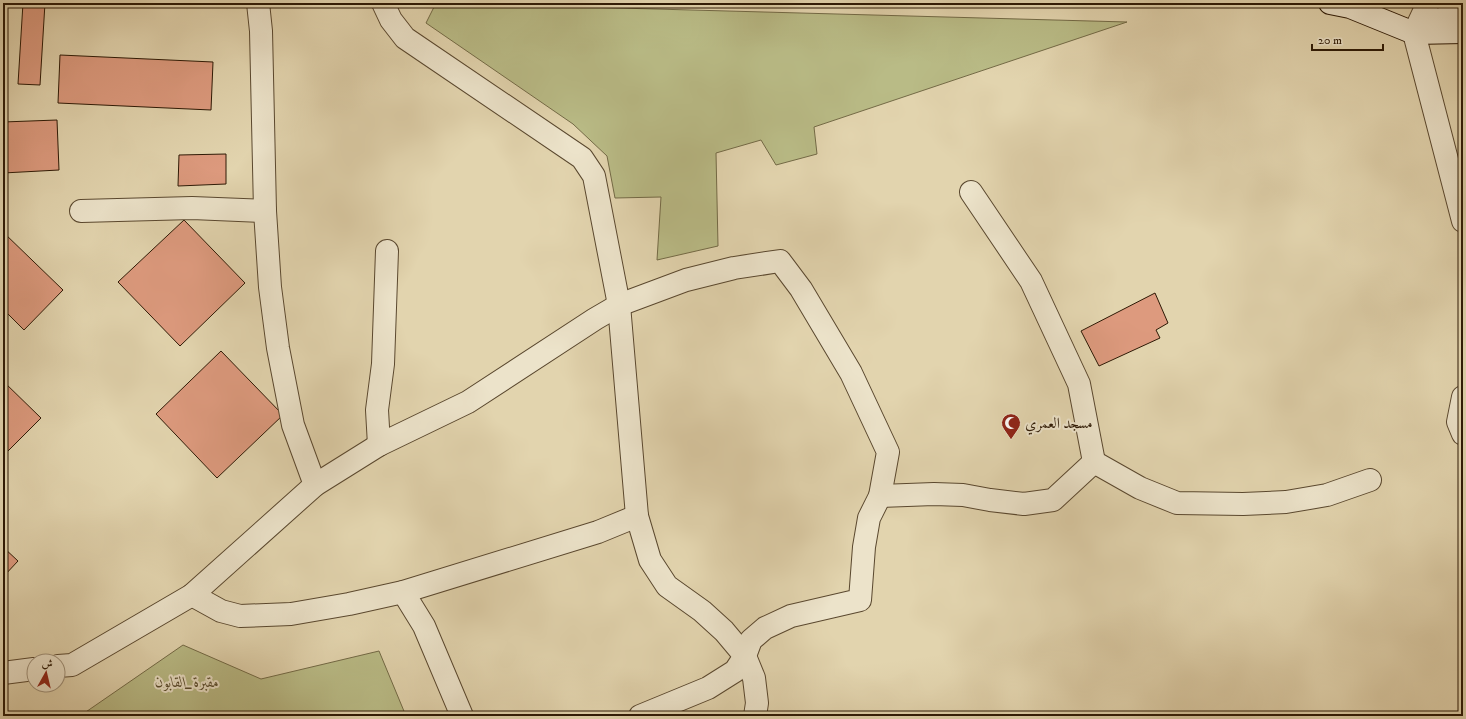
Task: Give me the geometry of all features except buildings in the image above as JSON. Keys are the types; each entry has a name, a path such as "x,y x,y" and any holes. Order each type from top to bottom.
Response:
{"street":[{"path":"258,3 261,31 265,211 270,287 278,348 293,425 315,485"},
{"path":"383,3 391,20 405,38 582,158 594,176 619,305 638,516 650,560 667,586 708,616 724,631 745,656 754,678 757,703 755,716"},
{"path":"1330,3 1350,7 1414,33 1463,32"},
{"path":"1428,3 1414,33 1463,221"},
{"path":"1414,33 1463,8"},
{"path":"971,192 1031,281 1079,384 1094,462 1140,488 1178,503 1243,504 1286,502 1327,496 1370,480"},
{"path":"81,211 192,208 265,211"},
{"path":"379,445 377,410 383,364 387,251"},
{"path":"66,665 72,664 192,596 315,485 379,445 468,402 619,305 686,280 734,268 780,261 801,289 851,373 888,452 880,496 869,518 864,547 860,600 791,616 765,628 752,640 745,656 735,671 708,688 640,716"},
{"path":"1463,397 1458,422 1463,434"},
{"path":"880,496 934,494 963,495 1024,504 1053,500 1094,462"},
{"path":"192,596 221,611 240,616 291,614 349,604 403,592 598,532 638,516"},
{"path":"403,592 424,626 462,716"},
{"path":"3,673 26,670"}],"green space":[{"path":"436,3 1127,22 814,127 817,154 776,165 761,140 716,153 718,246 657,260 661,197 615,198 607,156 573,124 426,23"},
{"name":"مقبرة_القابون","path":"183,645 261,679 379,651 406,716 80,716"}],"place":[{"name":"مسجد العمري","path":"1011,440"}]}
